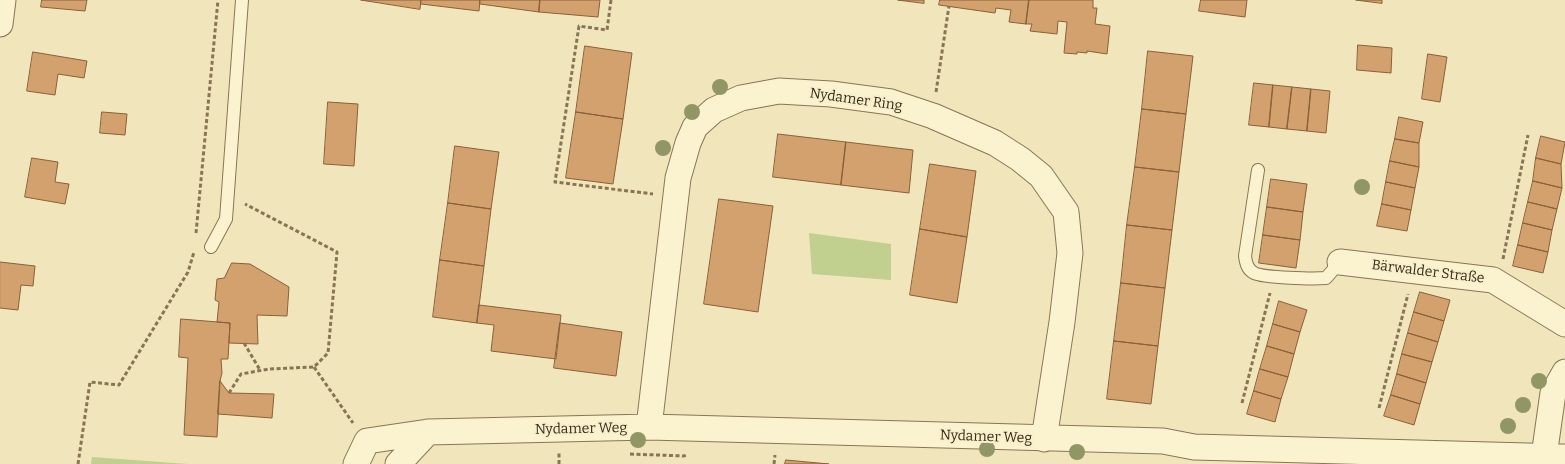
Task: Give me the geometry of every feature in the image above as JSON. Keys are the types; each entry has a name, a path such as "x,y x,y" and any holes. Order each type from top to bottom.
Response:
{"street":[{"path":"0,24 3,0"},
{"name":"Nydamer Ring","path":"649,427 678,178 688,142 695,127 714,110 741,98 779,91 831,94 891,102 933,116 995,143 1041,176 1066,212 1070,253 1062,322 1044,439"},
{"name":"Bärwalder Straße","path":"1340,262 1493,280 1565,324"},
{"path":"1555,456 1553,392 1565,372"},
{"name":"Nydamer Weg","path":"361,453 428,432 649,427 1163,442 1194,447 1555,456"},
{"path":"398,464 428,432"}],"lane":[{"path":"211,248 226,219 242,0"},
{"path":"1258,170 1245,256 1249,269 1259,275 1317,279 1326,278 1340,262"}],"path":[{"path":"78,464 90,382 119,385 188,272 195,249 218,0"},
{"path":"611,0 607,30 579,26 555,182 676,197"},
{"path":"933,116 949,6"},
{"path":"1498,283 1528,135"},
{"path":"230,393 241,374 260,370 314,367 328,353 337,252 260,212"},
{"path":"195,249 211,248"},
{"path":"1380,408 1414,271"},
{"path":"1242,403 1270,292 1279,292"},
{"path":"244,344 260,370"},
{"path":"314,367 361,453"}],"green space":[{"path":"809,233 891,244 891,280 812,274"},
{"path":"92,457 188,464 91,464"}],"building":[{"path":"42,0 87,0 85,11 41,7"},
{"path":"361,0 421,0 420,9"},
{"path":"421,0 480,0 479,11 421,4"},
{"path":"480,0 540,0 539,12 480,4"},
{"path":"540,0 600,0 598,17 539,12"},
{"path":"898,0 924,0 924,3"},
{"path":"940,0 1029,0 1026,24 1009,22 1011,10 996,8 995,13 939,5"},
{"path":"1029,0 1093,0 1093,8 1097,8 1095,24 1110,26 1107,54 1087,51 1087,53 1077,52 1077,54 1064,53 1067,22 1058,21 1057,34 1030,31 1032,24 1026,24"},
{"path":"1201,0 1247,0 1245,17 1199,11"},
{"path":"1356,0 1382,0 1382,3"},
{"path":"1358,45 1392,48 1391,73 1357,70"},
{"path":"585,46 632,53 623,119 576,112"},
{"path":"1148,51 1193,56 1186,114 1142,109"},
{"path":"33,52 87,61 84,78 58,74 55,95 27,91"},
{"path":"1428,54 1447,57 1440,102 1422,99"},
{"path":"1254,83 1273,85 1269,127 1249,125"},
{"path":"1273,85 1292,87 1287,129 1269,127"},
{"path":"1292,87 1311,89 1307,131 1287,129"},
{"path":"1311,89 1330,91 1326,133 1307,131"},
{"path":"328,102 358,104 354,166 324,164"},
{"path":"1142,109 1186,114 1179,172 1135,167"},
{"path":"102,112 127,114 125,135 100,133"},
{"path":"576,112 623,119 613,184 566,178"},
{"path":"1399,117 1423,122 1419,143 1395,139"},
{"path":"778,134 846,142 841,185 773,177"},
{"path":"1541,136 1565,142 1561,164 1536,158"},
{"path":"1395,139 1419,143 1419,167 1390,161"},
{"path":"846,142 913,150 909,193 841,185"},
{"path":"455,146 499,152 491,209 448,203"},
{"path":"32,158 58,162 55,182 69,184 65,204 25,197"},
{"path":"1536,158 1561,164 1562,188 1533,181"},
{"path":"1390,161 1419,167 1415,188 1386,182"},
{"path":"930,164 976,171 967,237 920,229"},
{"path":"1135,167 1179,172 1172,230 1127,225"},
{"path":"1271,179 1307,184 1303,212 1267,207"},
{"path":"1533,181 1562,188 1557,209 1528,202"},
{"path":"1386,182 1415,188 1411,210 1382,204"},
{"path":"719,199 773,206 758,312 704,304"},
{"path":"1528,202 1557,209 1552,230 1523,223"},
{"path":"448,203 491,209 484,266 440,260"},
{"path":"1382,204 1411,210 1407,231 1377,226"},
{"path":"1267,207 1303,212 1300,240 1263,235"},
{"path":"1523,223 1552,230 1548,252 1518,245"},
{"path":"1127,225 1172,230 1165,288 1121,283"},
{"path":"920,229 967,237 957,303 910,295"},
{"path":"1263,235 1300,240 1296,268 1259,263"},
{"path":"1518,245 1548,252 1543,273 1513,266"},
{"path":"440,260 484,266 477,323 433,317"},
{"path":"0,262 35,266 33,286 21,285 18,310 0,308"},
{"path":"232,263 250,264 289,287 287,316 257,315 258,344 229,343 230,323 217,322 219,302 215,300 217,279 224,278"},
{"path":"1121,283 1165,288 1158,346 1114,341"},
{"path":"1420,292 1450,300 1444,321 1414,312"},
{"path":"1279,301 1307,310 1300,332 1273,324"},
{"path":"479,305 561,315 556,359 491,351 494,325 477,323"},
{"path":"1414,312 1444,321 1438,342 1408,333"},
{"path":"181,319 230,323 228,359 221,359 222,373 217,437 184,435 188,358 179,357"},
{"path":"560,323 622,332 616,376 554,368"},
{"path":"1273,324 1300,332 1294,354 1267,346"},
{"path":"1408,333 1438,342 1432,362 1402,354"},
{"path":"1114,341 1158,346 1151,404 1107,399"},
{"path":"1267,346 1294,354 1288,377 1260,369"},
{"path":"1402,354 1432,362 1426,383 1397,374"},
{"path":"1260,369 1288,377 1281,399 1254,391"},
{"path":"1397,374 1426,383 1420,404 1391,395"},
{"path":"220,381 229,393 274,394 272,418 218,414"},
{"path":"1254,391 1281,399 1275,422 1247,414"},
{"path":"1391,395 1420,404 1414,425 1384,416"},
{"path":"786,460 829,464 785,464"}]}
